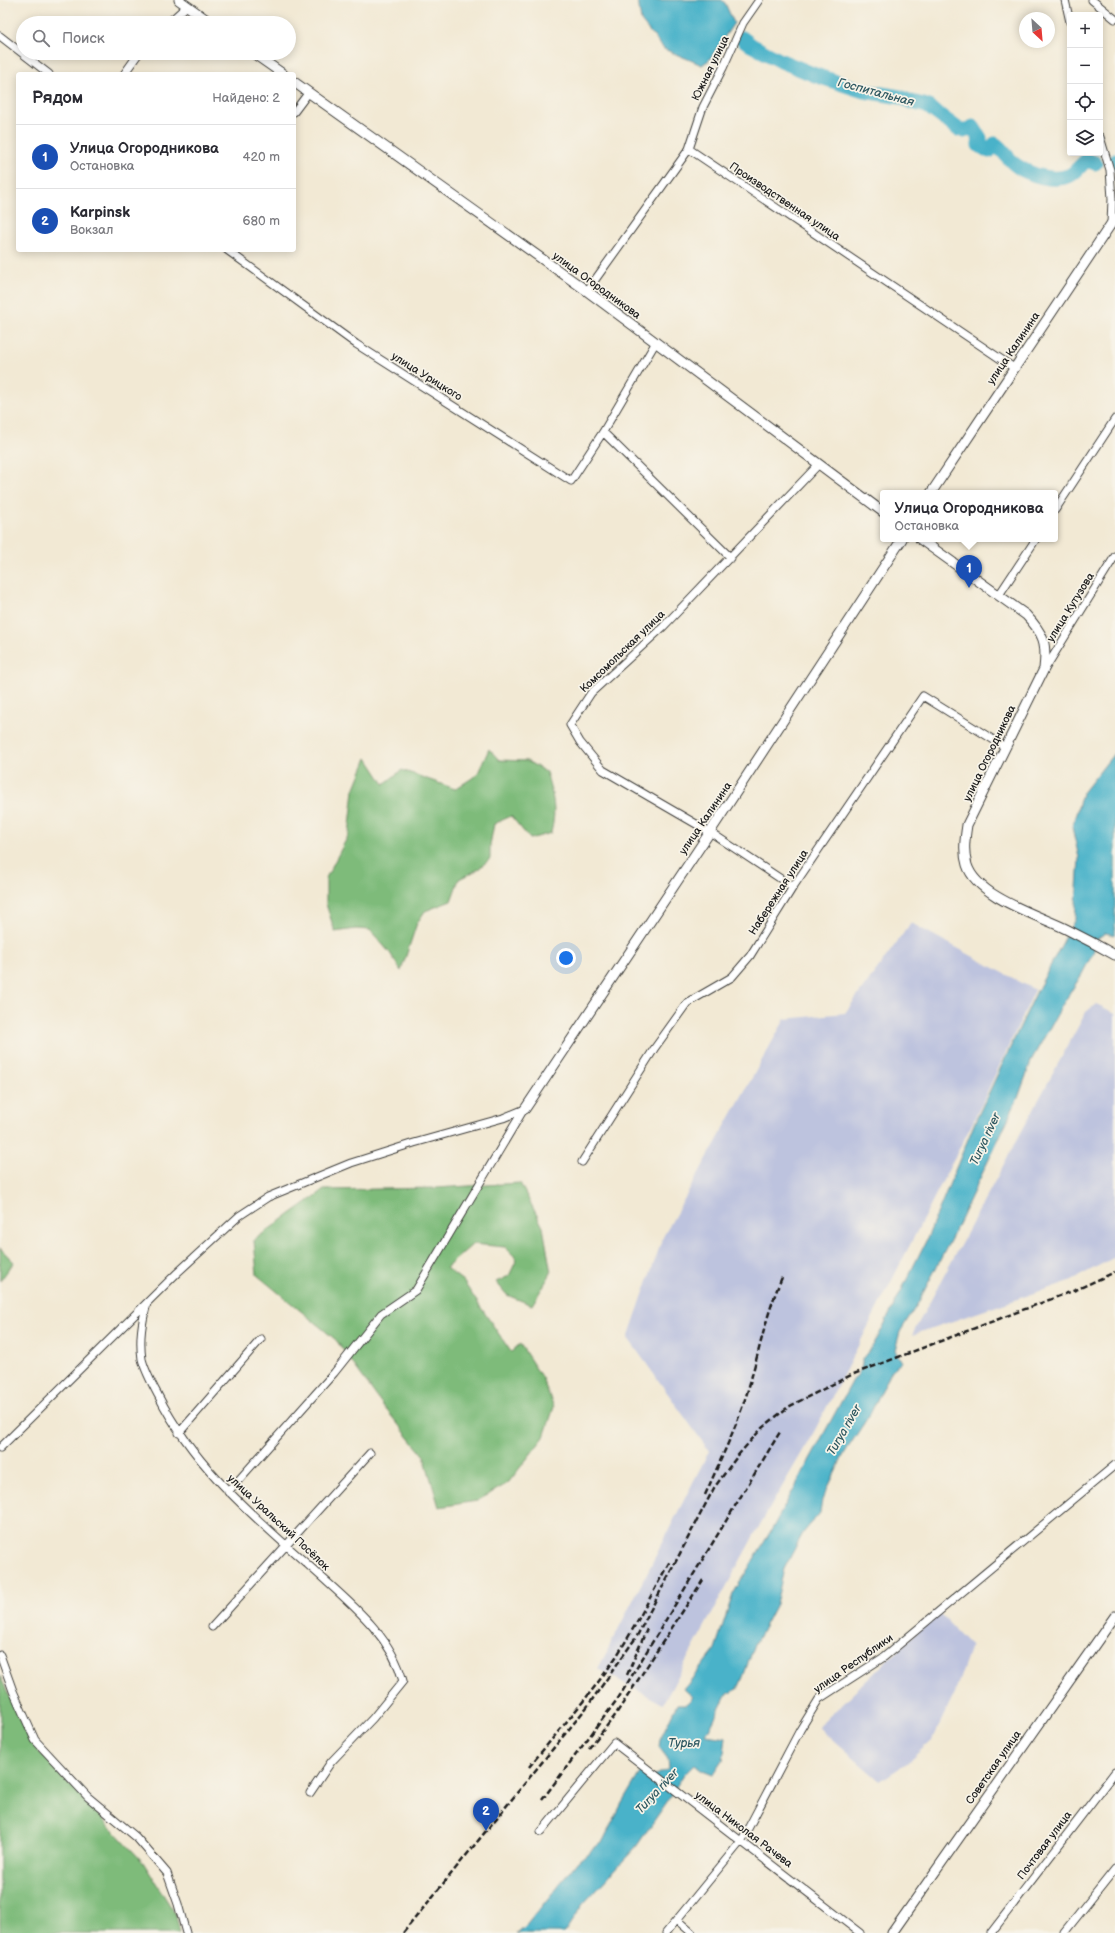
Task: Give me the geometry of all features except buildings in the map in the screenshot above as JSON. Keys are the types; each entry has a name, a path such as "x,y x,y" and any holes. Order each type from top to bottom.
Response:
{"street":[{"path":"179,0 201,16"},
{"name":"Южная улица","path":"689,149 703,107 723,68 743,23 759,0"},
{"path":"1065,0 1068,12"},
{"path":"1092,0 1115,19"},
{"path":"176,16 187,6"},
{"path":"0,36 16,48"},
{"path":"31,60 46,72"},
{"path":"125,72 134,60"},
{"path":"263,60 280,72"},
{"name":"улица Огородникова","path":"296,83 588,291 880,510"},
{"path":"296,109 309,92"},
{"path":"1103,147 1110,170 1113,221"},
{"path":"588,291 689,149"},
{"name":"Производственная улица","path":"689,149 1014,368"},
{"name":"улица Калинина","path":"933,490 1113,221"},
{"name":"улица Урицкого","path":"231,252 356,344 571,481 603,432 656,342"},
{"path":"1058,505 1115,419"},
{"path":"603,432 731,558"},
{"name":"Комсомольская улица","path":"793,887 710,832 603,770 580,742 570,725 591,693 662,627 731,558 819,464"},
{"name":"улица Калинина","path":"524,1109 710,832 900,542"},
{"name":"улица Огородникова","path":"924,542 1026,616 1038,627 1045,642 1044,669 967,825 964,847 967,866 979,883 997,897 1067,929 1115,955"},
{"path":"999,595 1034,542"},
{"name":"улица Кутузова","path":"1044,669 1115,556"},
{"name":"Набережная улица","path":"582,1162 654,1048 687,1003 732,977 750,956 793,887 923,696 1005,747"},
{"path":"0,1448 147,1302 239,1216 268,1197 351,1163 414,1143 503,1118 524,1109"},
{"path":"228,1492 334,1373 381,1314 416,1290 524,1109"},
{"name":"улица Уральский Посёлок","path":"147,1302 141,1323 140,1341 143,1360 164,1408 185,1442 228,1492 358,1609 380,1635 399,1664 403,1681 374,1718 331,1762 310,1793"},
{"path":"179,1433 261,1339"},
{"path":"212,1627 370,1453"},
{"name":"улица Республики","path":"666,1933 742,1840 800,1730 818,1700 884,1657 1115,1465"},
{"name":"Советская улица","path":"892,1933 1115,1616"},
{"path":"0,1655 13,1691 35,1740 88,1797 136,1837 167,1873 186,1933"},
{"name":"улица Николая Рачева","path":"541,1832 614,1743 742,1840 860,1933"},
{"name":"Почтовая улица","path":"991,1933 1115,1772"},
{"path":"1064,1933 1115,1869"},
{"path":"677,1920 692,1933"}],"shaded area":[{"path":"911,923 1035,990 974,1120 815,1430 753,1537 663,1704 598,1669 709,1451 628,1338 663,1237 785,1019 845,1013"},
{"path":"1096,1004 1115,1013 1115,1257 1070,1281 912,1335 1086,1012"},
{"path":"938,1612 971,1646 955,1692 932,1740 907,1763 880,1781 818,1727"}],"green space":[{"path":"489,749 499,760 527,761 546,772 551,788 554,809 551,833 530,839 511,816 494,824 490,845 490,859 477,870 459,879 451,901 425,911 417,923 401,971 390,953 370,930 356,929 335,932 326,904 326,878 349,834 354,790 367,758 384,784 402,770 455,789 477,775"},
{"path":"520,1183 543,1227 551,1273 532,1305 507,1295 496,1282 509,1276 517,1259 505,1247 473,1244 446,1268 463,1281 511,1352 520,1344 542,1378 554,1407 544,1437 508,1483 477,1501 439,1507 424,1456 384,1407 336,1340 257,1275 254,1240 324,1190 435,1188"},
{"path":"0,1248 14,1262 0,1281"},
{"path":"0,1676 31,1743 143,1862 176,1915 180,1933 0,1933"}],"water":[{"path":"638,0 722,0 725,3 734,23 709,60 702,65 664,49 641,21"},
{"name":"Турья","path":"1115,752 1115,935 1105,933 1097,939 1093,953 1082,974 1032,1059 1018,1098 953,1235 918,1303 900,1332 895,1350 902,1362 892,1370 870,1414 844,1454 822,1500 820,1513 803,1533 784,1569 776,1604 755,1644 738,1689 727,1694 706,1735 726,1738 723,1760 713,1775 700,1770 694,1765 684,1775 636,1847 583,1904 564,1933 516,1933 529,1922 578,1861 603,1841 622,1803 641,1771 651,1778 669,1768 668,1759 659,1747 660,1739 677,1704 686,1704 693,1697 684,1689 715,1649 733,1594 772,1529 853,1380 859,1373 862,1365 862,1359 875,1343 926,1241 975,1122 1036,993 1075,919 1079,858 1072,827 1082,794"}],"waterway":[{"name":"Госпитальная","path":"742,38 751,45 781,61 815,75 864,91 900,97 911,102 927,106 958,129 964,131 973,127 980,138 979,145 989,151 995,144 1014,164 1035,175 1049,178 1062,178 1073,173 1087,160 1095,163"}],"railway":[{"path":"403,1933 587,1707 637,1636 714,1488 739,1454 762,1428 788,1407 851,1375 1078,1289 1115,1272"},
{"path":"705,1495 743,1406 767,1318 783,1275"},
{"path":"542,1800 619,1697 780,1432"},
{"path":"529,1767 585,1699 616,1657 670,1561"},
{"path":"589,1748 614,1717 703,1580"},
{"path":"627,1675 647,1629"}],"place":[{"name":"Улица Огородникова","path":"969,588"},
{"name":"Karpinsk","path":"486,1831"}],"water label":[{"name":"Turya river","path":"985,1139"},
{"name":"Turya river","path":"844,1430"},
{"name":"Turya river","path":"657,1791"}]}
